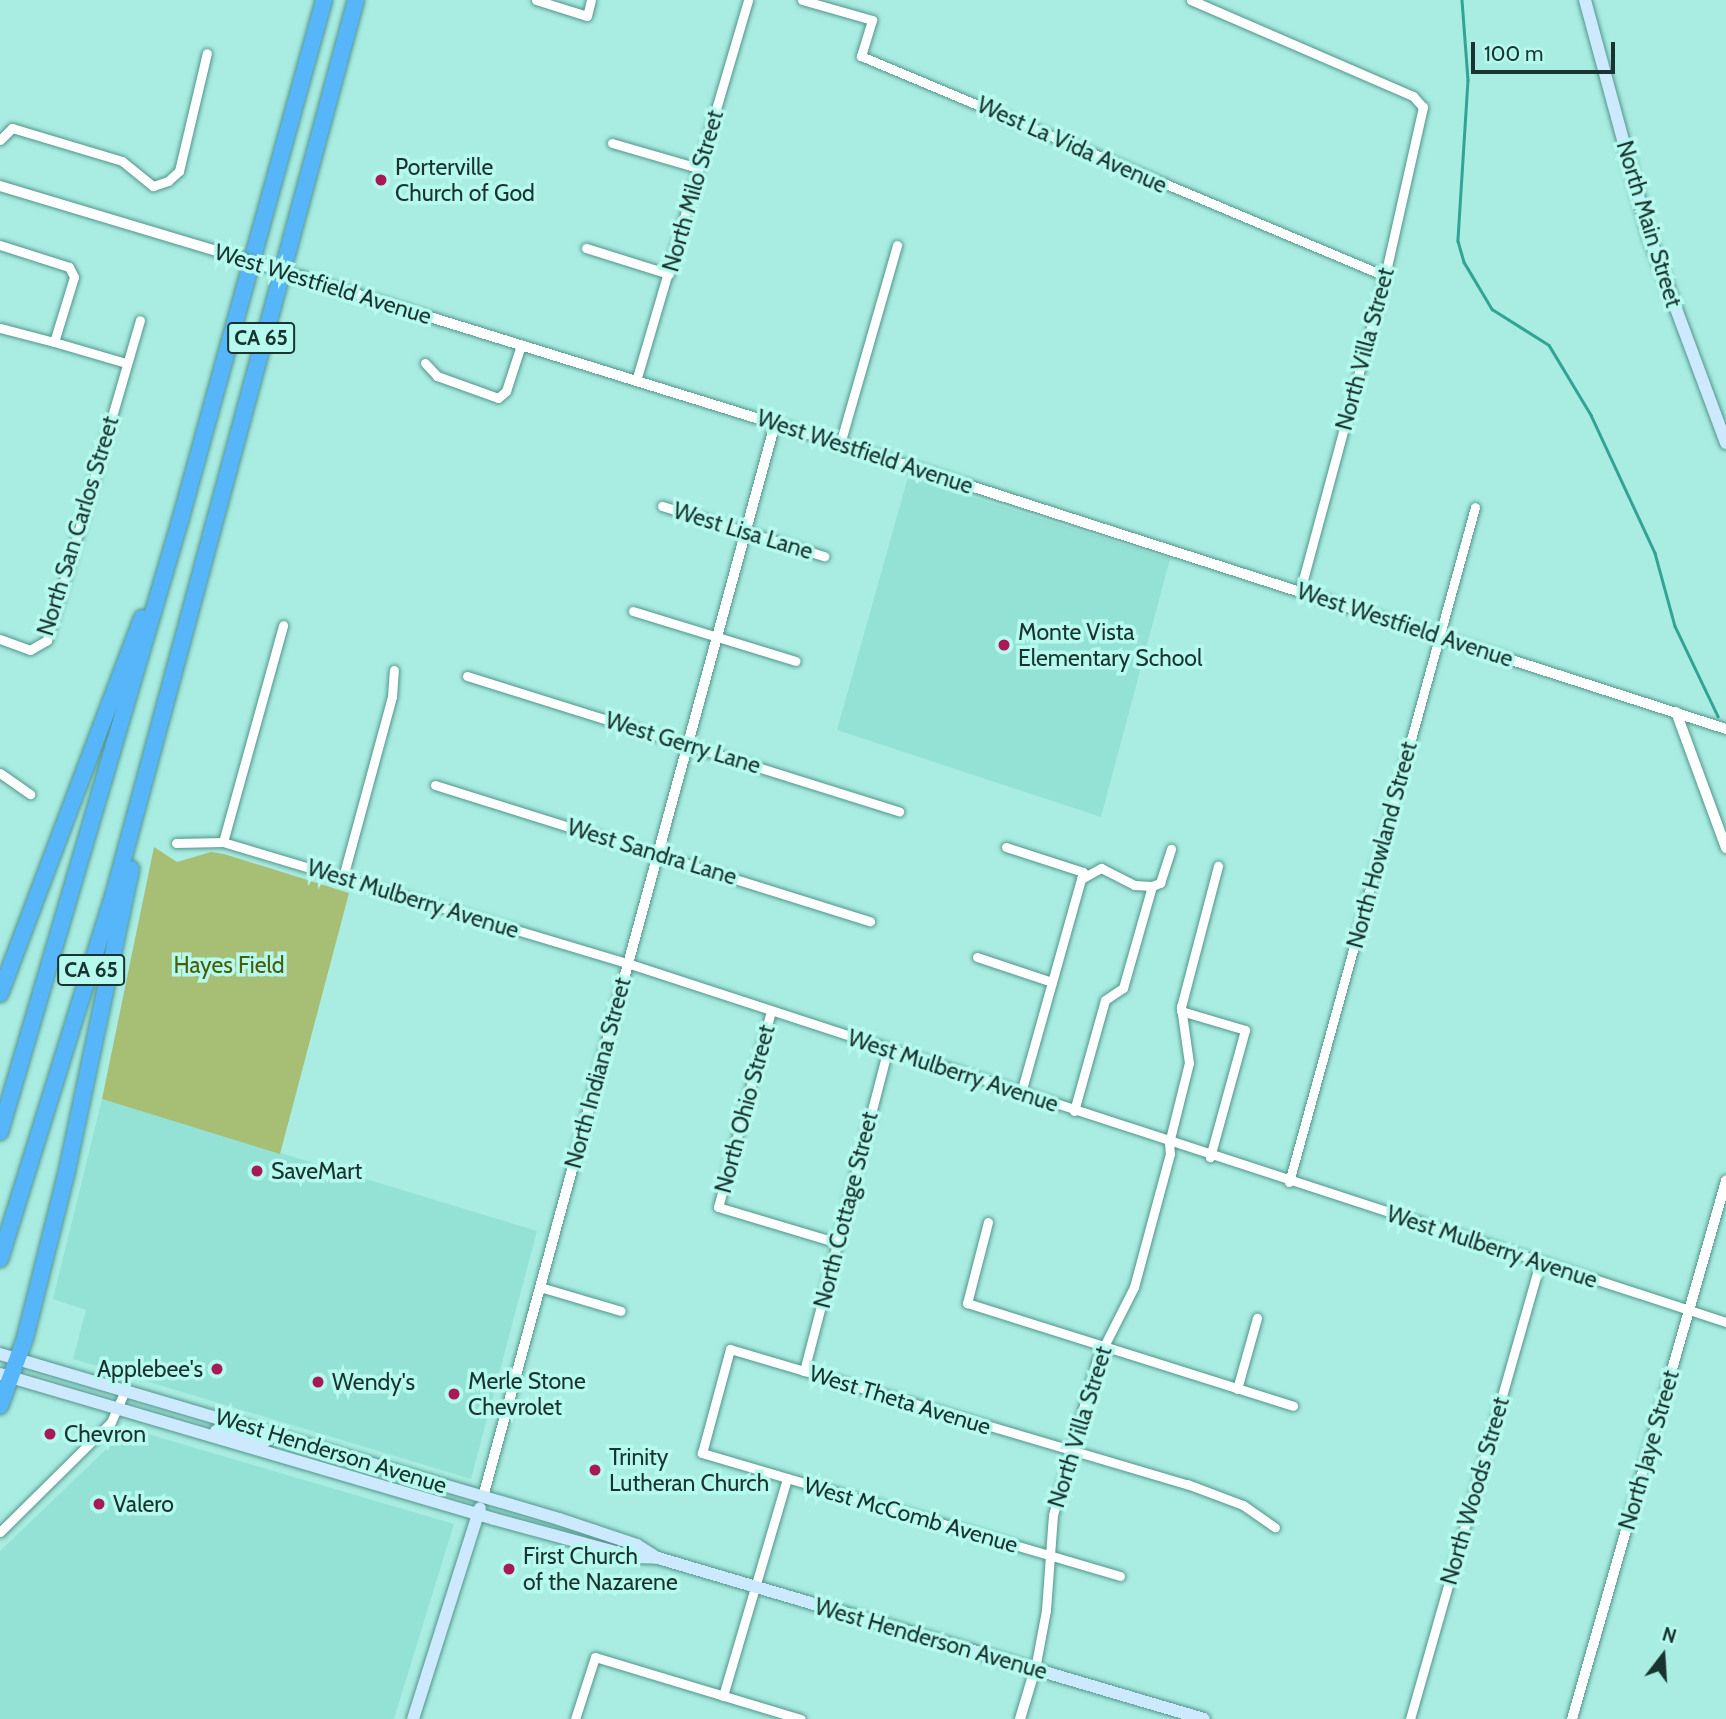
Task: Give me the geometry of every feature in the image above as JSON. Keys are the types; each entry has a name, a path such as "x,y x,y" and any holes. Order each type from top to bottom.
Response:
{"highway":[{"name":"CA 65","path":"0,1132 180,521 324,0"},
{"name":"CA 65","path":"0,1259 68,1051 356,0"},
{"path":"0,994 180,521"},
{"path":"0,1406 6,1376 18,1359 84,1095 163,732 170,678"}],"main road":[{"name":"North Main Street","path":"1585,0 1649,236 1726,443"},
{"name":"West Henderson Avenue","path":"0,1354 483,1497 637,1545 658,1558"},
{"name":"West Henderson Avenue","path":"6,1376 478,1514 634,1556 658,1558 1204,1719"},
{"path":"158,1421 174,1419 265,1441 277,1434"},
{"path":"315,1466 317,1460 331,1459 370,1469 387,1468"},
{"name":"North Indiana Street","path":"413,1719 483,1497"}],"street":[{"path":"536,0 587,16 591,0"},
{"name":"North Milo Street","path":"636,381 748,0"},
{"name":"West La Vida Avenue","path":"802,0 872,20 861,56 1385,276"},
{"name":"North Villa Street","path":"1194,1 1413,96 1423,107 1385,276 1300,590"},
{"path":"0,141 12,128 122,161 153,186 168,181 179,171 208,53"},
{"path":"612,143 698,168"},
{"name":"West Westfield Avenue","path":"0,186 840,444 1726,729"},
{"path":"0,245 74,272 54,342"},
{"path":"840,444 897,245"},
{"path":"586,248 669,274"},
{"name":"North San Carlos Street","path":"0,639 30,650 47,640 140,320"},
{"path":"0,328 126,363"},
{"path":"425,363 437,376 498,398 506,391 521,345"},
{"name":"North Indiana Street","path":"483,1497 775,424"},
{"name":"West Lisa Lane","path":"662,506 824,556"},
{"name":"North Howland Street","path":"1289,1182 1475,508"},
{"path":"633,611 796,661"},
{"path":"223,842 283,625"},
{"path":"342,877 393,697 394,670"},
{"name":"West Gerry Lane","path":"467,676 899,811"},
{"path":"1676,712 1726,848"},
{"path":"0,773 30,794"},
{"name":"West Sandra Lane","path":"435,785 870,921"},
{"name":"West Mulberry Avenue","path":"176,843 223,842 627,963 1210,1157 1726,1322"},
{"path":"1006,847 1082,876 1101,868 1134,885 1152,886 1160,883 1171,849"},
{"path":"1210,1157 1245,1030 1181,1011 1219,866"},
{"path":"1021,1093 1082,876"},
{"path":"1074,1111 1105,1000 1123,988 1152,886"},
{"path":"976,957 1052,982"},
{"name":"North Villa Street","path":"1020,1719 1035,1669 1046,1610 1046,1555 1070,1452 1102,1346 1134,1287 1170,1154 1168,1143 1189,1063 1181,1011"},
{"name":"North Ohio Street","path":"771,1012 718,1207 838,1242"},
{"name":"North Cottage Street","path":"804,1371 888,1049"},
{"name":"North Jaye Street","path":"1572,1719 1726,1181"},
{"path":"988,1222 967,1303 1293,1406"},
{"name":"North Woods Street","path":"1410,1719 1540,1262"},
{"path":"540,1287 621,1311"},
{"path":"1237,1389 1258,1318"},
{"name":"West Theta Avenue","path":"702,1453 730,1349 1070,1452 1106,1458 1215,1493 1275,1527"},
{"path":"0,1532 118,1410 125,1389"},
{"name":"West McComb Avenue","path":"702,1453 1120,1576"},
{"path":"723,1696 787,1478"},
{"path":"575,1719 595,1657 801,1719"}],"shaded area":[{"name":"Monte Vista Elementary School","path":"908,477 1170,559 1101,817 837,730"},
{"path":"102,1099 537,1231 471,1479 73,1359 86,1310 53,1299"},
{"path":"134,1430 454,1524 394,1719 0,1719 0,1551 122,1434"}],"green space":[{"name":"Hayes Field","path":"154,847 177,862 211,852 224,854 349,893 280,1154 102,1099"}],"waterway":[{"path":"1462,0 1468,80 1458,241 1464,262 1492,309 1549,345 1591,415 1655,553 1675,626 1718,716"}],"place":[{"name":"Porterville Church of God","path":"381,180"},
{"name":"Monte Vista Elementary School","path":"1004,645"},
{"name":"SaveMart","path":"257,1171"},
{"name":"Applebee's","path":"217,1369"},
{"name":"Wendy's","path":"318,1382"},
{"name":"Merle Stone Chevrolet","path":"454,1394"},
{"name":"Chevron","path":"50,1434"},
{"name":"Trinity Lutheran Church","path":"595,1470"},
{"name":"Valero","path":"99,1504"},
{"name":"First Church of the Nazarene","path":"509,1569"}]}
